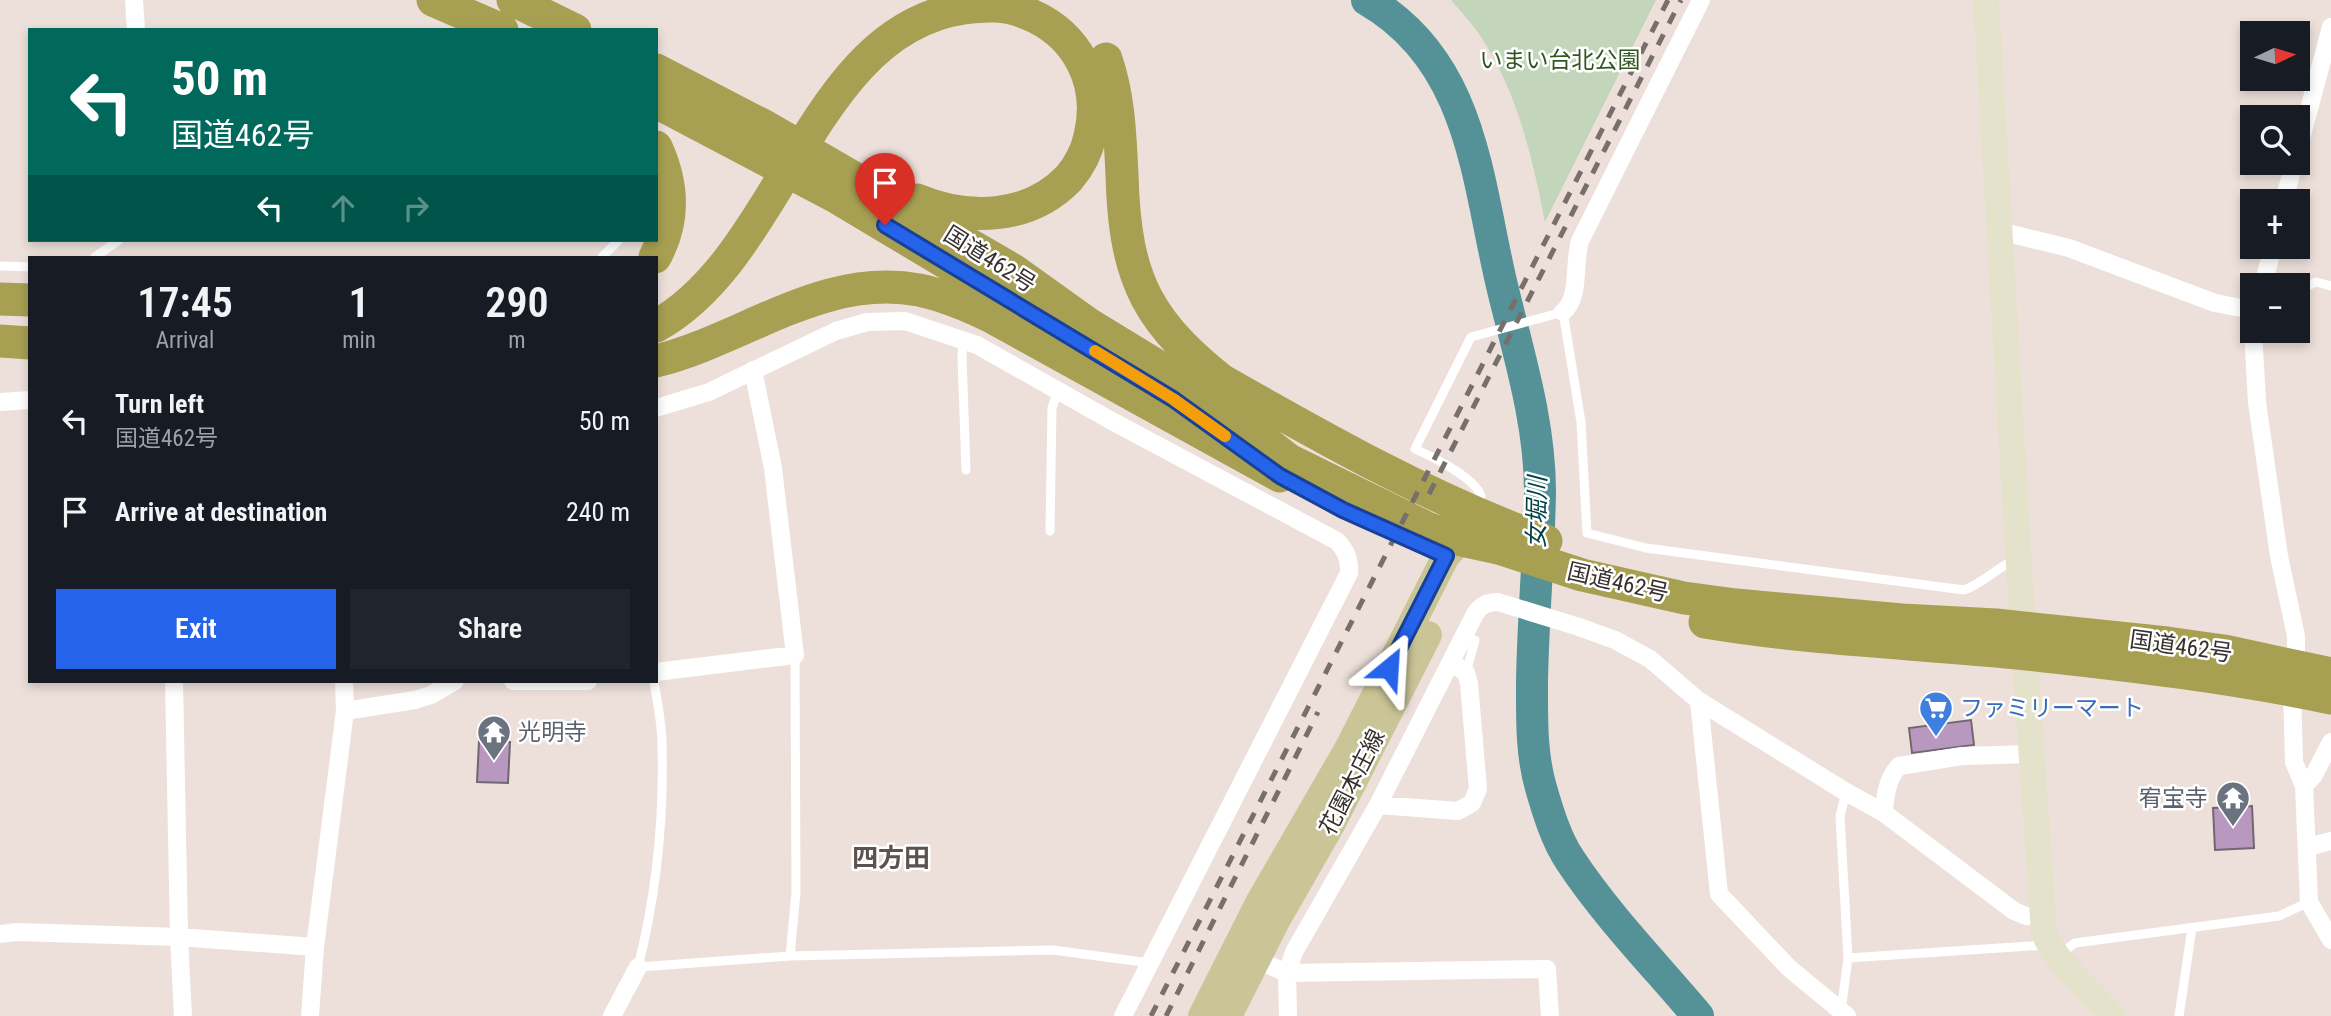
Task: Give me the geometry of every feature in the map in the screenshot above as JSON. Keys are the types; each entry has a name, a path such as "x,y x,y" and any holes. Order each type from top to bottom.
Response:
{"highway":[{"path":"431,0 478,28"},
{"path":"431,0 497,28"},
{"path":"513,0 571,28"},
{"path":"658,325 681,310 720,273 809,116 830,69 848,49 889,15 917,0"},
{"path":"1050,0 1077,19 1093,37 1105,57 1113,79 1118,107 1125,228 1136,276 1145,296 1173,337 1193,358 1279,425 1342,462 1440,513 1451,522 1457,553"},
{"path":"658,69 751,110 912,198 934,207 965,213 997,213 1018,209 1056,190 1082,159 1094,122 1094,102 1091,81 1084,62 1073,45 1058,30 1021,10 978,6 935,15 894,37 809,116"},
{"name":"国道462号","path":"658,69 766,127 1013,271 1087,323 1205,395 1289,460 1427,528 1457,553"},
{"name":"国道462号","path":"658,103 838,198 931,252 1173,399 1280,476 1343,510 1457,553 1501,563 1684,618 1785,634 2024,641"},
{"path":"655,256 668,228 670,209 669,187 658,151"},
{"path":"658,303 700,267 730,228 760,199"},
{"path":"658,360 696,348 790,307 829,295 867,288 918,290 942,296 990,316 1280,476"},
{"path":"0,299 28,300"},
{"path":"0,320 28,321"},
{"path":"0,341 28,343"},
{"path":"0,362 28,363"},
{"path":"1216,377 1327,441 1395,476 1501,563 1581,588"},
{"name":"国道462号","path":"1581,588 1640,571 1697,583 1866,604 1902,620 2165,669 2294,678 2331,674"},
{"name":"国道462号","path":"2294,678 2331,698"}],"main road":[{"name":"花園本庄線","path":"1228,1016 1332,823 1457,553"},
{"name":"花園本庄線","path":"1202,1016 1259,903 1457,553"}],"street":[{"path":"134,0 136,28"},
{"path":"1560,313 1572,302 1576,254 1580,241 1701,0"},
{"path":"1986,0 2018,559 2042,917 2044,933 2053,950 2113,1016"},
{"path":"2310,105 2331,27"},
{"path":"1999,231 2069,248 2215,303 2240,308"},
{"path":"658,407 709,392 836,331 867,323 905,321 977,345 1337,541 1344,548 1349,573 1338,608 1123,1016"},
{"path":"2254,343 2257,402 2279,556 2296,636 2294,762 2304,786 2309,902 2331,940"},
{"path":"658,672 795,655 773,468 753,370"},
{"path":"0,402 28,400"},
{"path":"1288,1016 1287,973 1294,951 1378,805 1475,614 1489,602 1501,563"},
{"path":"1581,588 1615,640 1650,659 1699,701 1884,813 2014,911 2026,916 2042,917"},
{"path":"1378,805 1458,811 1472,803 1478,789 1462,670"},
{"path":"174,683 178,937 183,1016"},
{"path":"310,1016 315,947 345,711 344,683"},
{"path":"345,711 423,697 451,683"},
{"path":"1699,701 1719,894 1789,968 1844,1014"},
{"path":"2304,786 2314,775 2331,742"},
{"path":"1884,813 1893,773 1899,766 1962,756 2031,754"},
{"path":"2308,847 2331,841"},
{"path":"0,934 17,932 178,937 315,947"},
{"path":"1256,960 1287,973 1547,970 1550,1016"},
{"path":"612,1016 638,967"}],"lane":[{"path":"96,256 116,242"},
{"path":"603,256 618,242"},
{"path":"0,266 28,267"},
{"path":"2310,285 2316,282 2331,286"},
{"path":"1481,496 1465,478 1415,449 1469,339 1477,333 1560,313 1581,422 1587,533 1646,548 1964,590 1976,586 2001,565 2018,559"},
{"path":"963,340 966,470"},
{"path":"1050,531 1052,408 1058,391"},
{"path":"1462,670 1475,640"},
{"path":"790,956 796,892 795,655"},
{"path":"654,683 662,742 661,815 647,931 638,967 790,956 1053,950 1150,963"},
{"path":"1844,1014 1848,958 1840,816 1846,792"},
{"path":"1848,958 2053,950 2076,943 2279,916 2309,902"},
{"path":"2179,1016 2192,928"}],"green space":[{"name":"いまい台北公園","path":"1451,0 1656,0 1545,222 1528,148 1504,78 1479,34"}],"building":[{"path":"1971,720 1974,745 1912,753 1909,728"},
{"name":"光明寺","path":"479,741 510,742 508,783 477,782"},
{"name":"宥宝寺","path":"2252,806 2254,848 2215,850 2213,808"}],"waterway":[{"name":"女堀川","path":"1367,0 1403,26 1431,57 1451,92 1478,171 1528,392 1537,442 1540,492 1533,658 1533,735 1535,762 1550,816 1565,852 1584,881 1615,921 1698,1016"}],"railway":[{"path":"1151,1016 1668,0"},
{"path":"1429,494 1681,0"},
{"path":"1166,1016 1318,712"}],"slow traffic":[{"path":"1095,351 1173,399 1225,436"}],"place":[{"name":"ファミリーマート","path":"1936,738"},
{"name":"光明寺","path":"494,762"},
{"name":"宥宝寺","path":"2233,828"}],"district":[{"name":"四方田","path":"891,858"}],"route":[{"path":"885,225 1173,399 1280,476 1343,510 1446,556 1389,668"}]}
